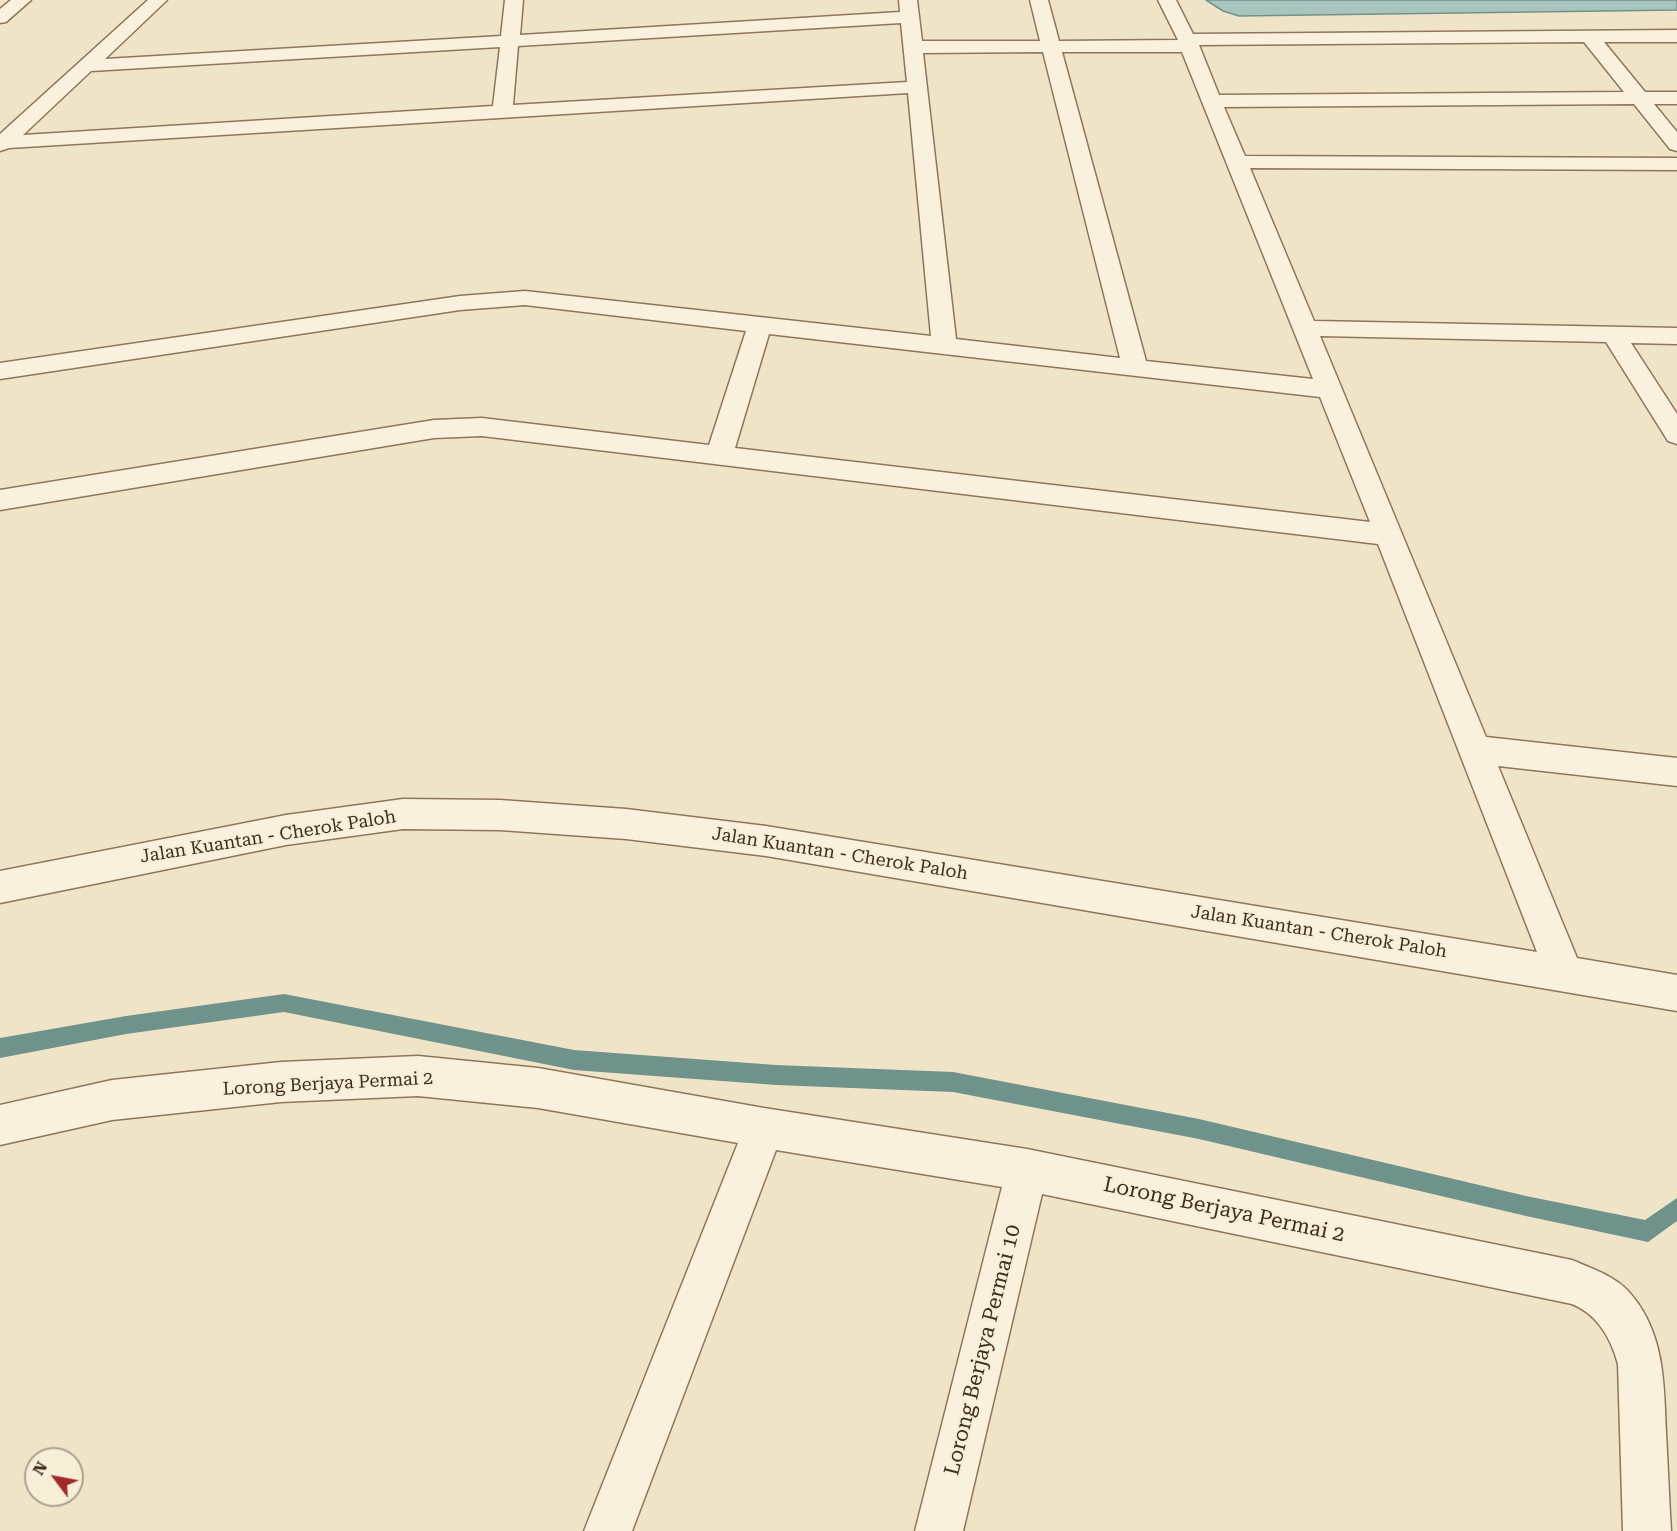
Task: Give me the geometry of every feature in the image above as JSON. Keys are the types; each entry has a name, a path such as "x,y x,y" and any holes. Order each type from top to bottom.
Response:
{"street":[{"path":"0,18 22,0"},
{"path":"2,143 158,0"},
{"path":"502,112 514,0"},
{"path":"1039,0 1135,367"},
{"path":"1167,0 1188,43 1305,328 1564,973"},
{"path":"87,66 509,41 909,9 944,345"},
{"path":"1589,36 1677,145"},
{"path":"912,47 1677,36"},
{"path":"2,143 916,87"},
{"path":"1212,101 1677,98"},
{"path":"1237,162 1677,164"},
{"path":"0,371 460,303 525,298 1330,390"},
{"path":"719,455 760,324"},
{"path":"1305,328 1677,336"},
{"path":"1613,334 1677,435"},
{"path":"0,500 434,429 482,427 1389,535"},
{"path":"1475,750 1677,772"},
{"name":"Jalan Kuantan - Cherok Paloh","path":"0,887 286,830 403,814 500,815 626,824 766,841 1677,993"},
{"name":"Lorong Berjaya Permai 2","path":"0,1125 112,1100 281,1082 418,1076 538,1088 764,1128 1027,1170 1572,1282 1596,1292 1618,1312 1633,1336 1640,1364 1647,1531"},
{"path":"608,1531 764,1128"},
{"name":"Lorong Berjaya Permai 10","path":"939,1531 1027,1170"}],"water":[{"path":"1206,0 1677,0 1677,10 1239,16 1223,11"}],"waterway":[{"path":"0,1048 126,1025 284,1003 574,1060 776,1075 953,1082 1199,1129 1526,1206 1648,1231 1677,1208"}]}
